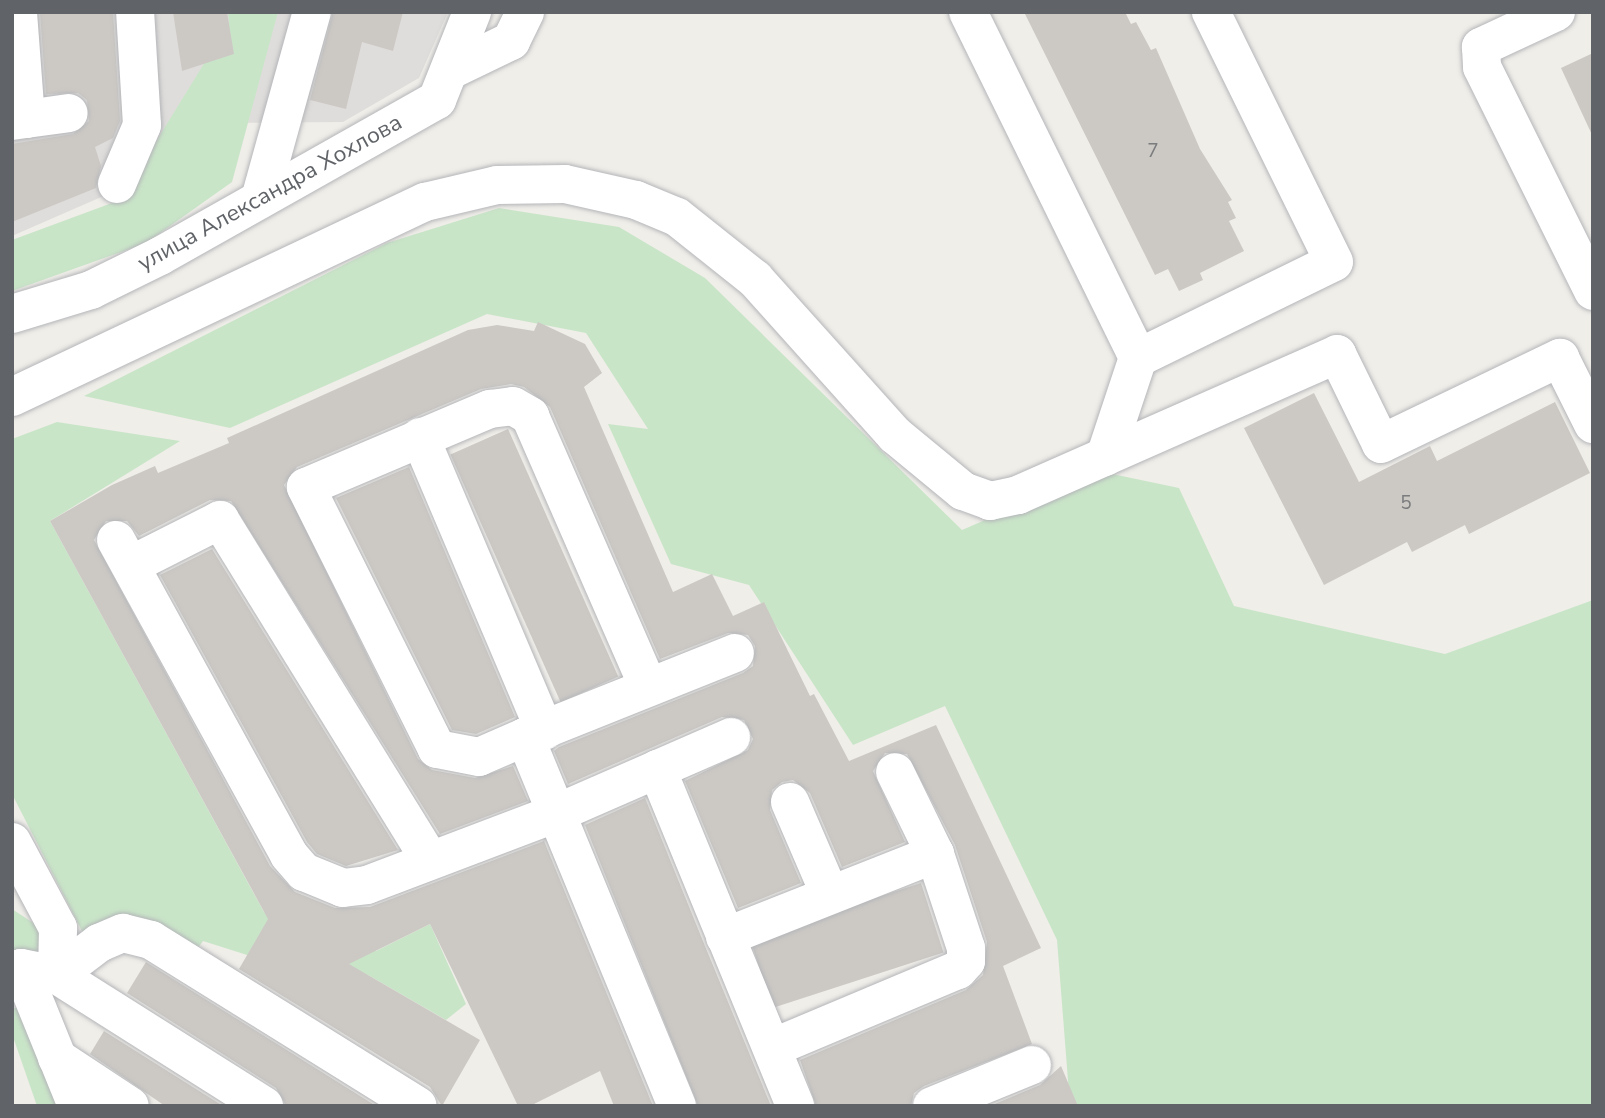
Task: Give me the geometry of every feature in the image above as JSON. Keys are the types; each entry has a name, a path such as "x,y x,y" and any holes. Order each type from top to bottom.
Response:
{"street":[{"path":"18,12 19,120 69,113"},
{"path":"117,184 142,125 135,12"},
{"path":"260,199 312,12"},
{"name":"улица Александра Хохлова","path":"12,314 91,290 437,100 472,12"},
{"path":"449,71 511,41 525,12"},
{"path":"968,12 1138,358 1105,457"},
{"path":"1138,358 1334,262 1211,12"},
{"path":"1556,12 1481,47 1482,67 1593,291"},
{"path":"12,397 425,202 497,185 565,184 635,200 677,217 755,279 895,435 963,491 990,501 1018,495 1337,354 1381,444 1560,358 1593,424"},
{"path":"648,686 530,416 513,406 490,409 306,487 437,749 479,757 648,686 735,653"},
{"path":"420,437 535,734 557,813 677,1106"},
{"path":"430,860 220,520 123,552 289,855 304,872 343,888 367,885 557,813 730,737"},
{"path":"657,769 795,1106"},
{"path":"772,1048 958,970 966,961 966,948 935,854 895,772"},
{"path":"790,802 830,895"},
{"path":"12,842 58,928 30,971"},
{"path":"725,937 935,854"},
{"path":"30,971 123,933 151,940 418,1106"},
{"path":"30,971 57,1058 77,1106"},
{"path":"30,971 264,1106"},
{"path":"57,1058 130,1106"},
{"path":"932,1106 1031,1065"}],"shaded area":[{"path":"12,12 448,12 419,78 343,122 204,123 186,160 12,236"}],"green space":[{"path":"228,12 278,12 232,182 146,243 12,291 12,240 120,200 229,23"},
{"path":"499,208 619,227 705,278 962,530 1098,471 1179,488 1234,606 1445,654 1593,600 1593,1106 1070,1106 1057,940 945,706 853,745 749,585 671,564 608,424 648,429 586,333 487,314 230,428 84,396 387,243"},
{"path":"57,422 180,441 50,521 264,912 296,932 376,951 430,924 466,1004 446,1020 368,975 247,955 203,941 195,952 84,935 12,794 12,439"},
{"path":"12,909 41,928 47,942 37,957 25,958 12,950"},
{"path":"18,1007 59,1106 37,1106 12,1034 12,1009"}],"building":[{"path":"40,12 113,12 120,121 113,138 95,147 101,166 96,188 12,222 12,144 73,134 89,121 87,100 78,93 46,94"},
{"path":"173,12 227,12 234,54 182,71"},
{"path":"333,12 403,12 393,51 362,42 346,109 310,100"},
{"path":"1024,12 1125,12 1131,24 1136,22 1151,50 1156,48 1200,149 1232,200 1228,202 1236,218 1229,221 1244,251 1200,273 1203,280 1179,291 1168,269 1155,275"},
{"path":"1593,53 1593,137 1561,68"},
{"path":"538,322 585,344 602,373 584,387 673,592 712,574 733,616 764,602 810,696 814,694 849,761 936,725 1041,948 1003,966 1032,1044 924,1086 914,1093 911,1106 816,1106 800,1060 966,990 983,975 987,942 955,845 907,754 885,753 873,771 905,842 842,867 810,793 793,780 782,782 772,790 770,810 801,883 738,908 685,781 748,750 753,739 744,720 722,717 568,784 554,751 559,747 743,673 753,666 755,646 748,635 728,633 660,659 550,407 524,387 511,384 481,389 297,467 284,485 418,759 432,770 475,778 513,766 528,801 440,834 231,501 210,500 139,536 127,521 106,521 94,540 270,866 295,892 335,908 370,907 544,841 653,1106 614,1106 600,1071 530,1106 518,1106 430,924 349,964 480,1040 442,1106 430,1087 239,969 268,919 50,521 112,485 155,466 158,473 229,443 227,438 468,330 497,325 534,331"},
{"path":"1314,393 1359,482 1430,446 1437,461 1555,402 1590,473 1469,534 1465,525 1412,552 1407,542 1324,585 1244,428"},
{"path":"508,429 618,677 561,702 450,455"},
{"path":"409,467 515,717 476,734 452,730 336,498"},
{"path":"212,549 398,850 346,866 317,854 307,842 160,575"},
{"path":"645,798 771,1106 698,1106 585,825"},
{"path":"921,883 944,952 772,1008 750,939"},
{"path":"146,962 376,1106 286,1106 276,1088 127,993"},
{"path":"104,1031 223,1106 165,1106 90,1054"},
{"path":"1061,1066 1078,1106 990,1106 1040,1085"}]}
